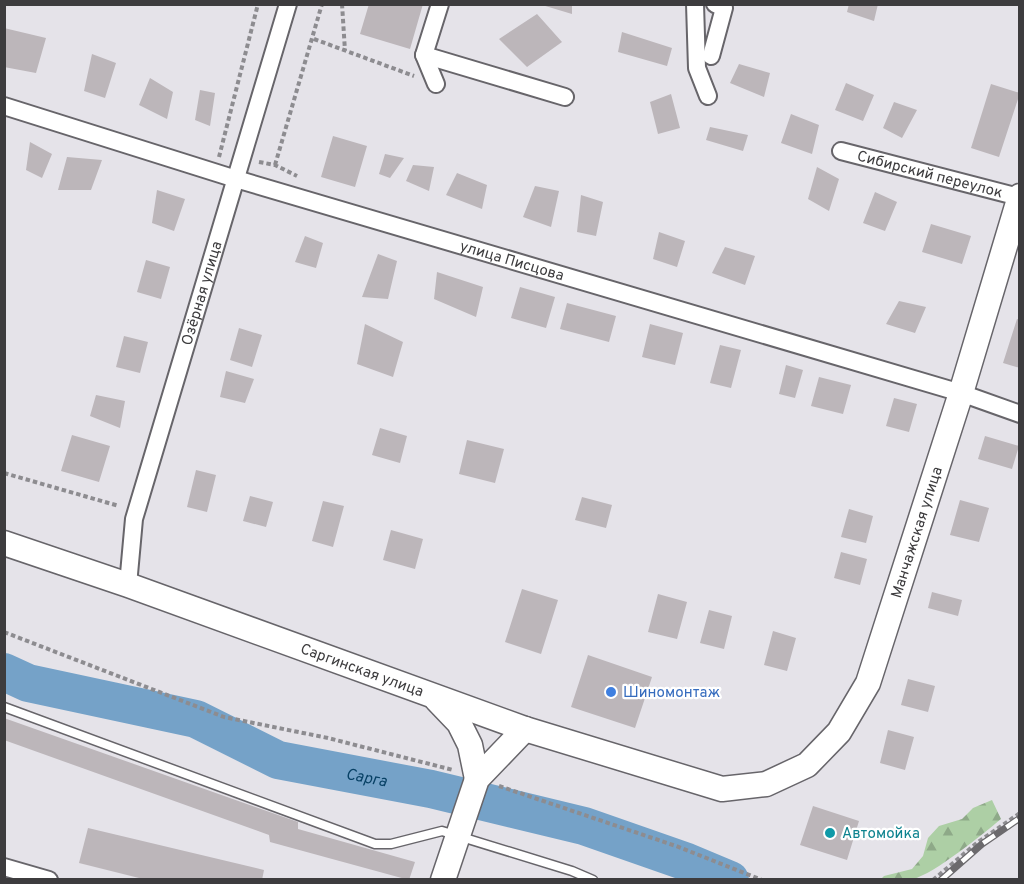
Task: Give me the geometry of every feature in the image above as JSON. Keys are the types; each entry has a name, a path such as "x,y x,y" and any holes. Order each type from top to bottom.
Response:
{"street":[{"name":"Озёрная улица","path":"128,585 134,519 288,4"},
{"path":"436,84 424,55 440,4"},
{"path":"695,4 698,68 708,96"},
{"path":"711,56 724,8 715,4"},
{"path":"424,55 565,97"},
{"name":"улица Писцова","path":"4,106 236,179 961,393 1020,414"},
{"name":"Сибирский переулок","path":"842,151 1019,197"},
{"name":"Манчажская улица","path":"722,789 766,784 807,765 839,732 868,683 961,393 1019,197"},
{"name":"Саргинская улица","path":"4,543 128,585 525,729 722,789"},
{"path":"435,697 459,723 470,746 477,779"},
{"path":"443,879 477,779 525,729"},
{"path":"4,867 49,879"}],"lane":[{"path":"4,707 375,844 391,844 461,827 592,879"}],"path":[{"path":"217,173 258,4"},
{"path":"275,165 314,39 322,4"},
{"path":"342,4 345,51"},
{"path":"314,39 436,84"},
{"path":"4,473 120,506"},
{"path":"4,632 224,717 328,738 463,772 477,779 676,846 762,879"},
{"path":"933,879 978,842 1020,813"}],"green space":[{"path":"992,800 1001,819 958,853 922,876 901,881 881,879 884,876 912,869 923,856 928,838 939,826 962,819 973,808"}],"building":[{"path":"369,4 423,4 410,49 360,34"},
{"path":"572,4 572,14 542,5"},
{"path":"849,4 878,4 874,21 847,12"},
{"path":"537,14 562,42 527,67 499,39"},
{"path":"4,28 46,38 36,73 4,67"},
{"path":"622,32 672,48 667,66 618,52"},
{"path":"92,54 116,63 105,98 84,91"},
{"path":"739,64 770,73 764,97 730,83"},
{"path":"150,78 173,92 167,119 139,105"},
{"path":"846,83 874,95 863,121 835,110"},
{"path":"991,84 1020,93 999,157 971,148"},
{"path":"200,90 215,93 210,126 195,120"},
{"path":"671,94 680,128 658,134 650,102"},
{"path":"894,102 917,110 902,138 883,128"},
{"path":"791,114 819,125 812,154 781,143"},
{"path":"710,127 748,135 743,151 706,140"},
{"path":"333,136 367,146 355,187 321,177"},
{"path":"30,142 52,154 42,178 26,170"},
{"path":"385,154 404,158 390,178 379,174"},
{"path":"67,157 102,160 91,190 58,190"},
{"path":"413,165 434,167 429,191 406,181"},
{"path":"817,167 839,179 829,211 808,199"},
{"path":"457,173 487,185 482,209 446,195"},
{"path":"535,186 559,191 551,227 523,217"},
{"path":"157,190 185,199 174,231 152,223"},
{"path":"875,192 897,202 885,231 863,223"},
{"path":"581,195 603,202 596,236 577,232"},
{"path":"931,224 971,236 962,264 922,252"},
{"path":"659,232 685,241 677,267 653,259"},
{"path":"305,236 323,243 316,268 295,262"},
{"path":"725,247 755,256 745,285 712,273"},
{"path":"378,254 397,261 388,299 362,297"},
{"path":"146,260 170,267 161,299 137,292"},
{"path":"437,272 483,287 476,317 434,299"},
{"path":"520,287 555,297 546,328 511,318"},
{"path":"899,301 926,307 915,333 886,324"},
{"path":"567,303 616,316 609,342 560,329"},
{"path":"1017,319 1020,320 1020,368 1003,363"},
{"path":"365,324 403,342 393,377 357,364"},
{"path":"650,324 683,333 675,365 642,357"},
{"path":"239,328 262,335 252,367 230,360"},
{"path":"124,336 148,342 140,373 116,367"},
{"path":"720,345 741,350 731,388 710,383"},
{"path":"786,365 803,370 795,398 779,394"},
{"path":"226,371 254,379 245,403 220,397"},
{"path":"819,377 851,385 843,414 811,406"},
{"path":"96,395 125,401 120,428 90,416"},
{"path":"894,398 917,404 909,432 886,426"},
{"path":"380,428 407,436 400,463 372,455"},
{"path":"72,435 110,446 99,482 61,471"},
{"path":"985,436 1019,446 1012,469 978,459"},
{"path":"467,440 504,449 495,483 459,474"},
{"path":"196,470 216,475 207,512 187,507"},
{"path":"250,496 273,502 266,527 243,521"},
{"path":"582,497 612,505 606,528 575,520"},
{"path":"960,500 989,508 979,542 950,535"},
{"path":"323,501 344,506 333,547 312,541"},
{"path":"849,509 873,516 866,543 841,537"},
{"path":"391,530 423,539 415,569 383,560"},
{"path":"841,552 867,559 860,585 834,578"},
{"path":"522,589 558,600 541,654 505,642"},
{"path":"932,592 962,600 958,616 928,608"},
{"path":"658,594 687,602 677,639 648,632"},
{"path":"709,610 732,616 724,649 700,643"},
{"path":"773,631 796,638 787,671 764,665"},
{"name":"Шиномонтаж","path":"588,655 652,677 635,728 571,707"},
{"path":"908,679 935,686 928,712 901,705"},
{"path":"4,718 298,822 298,829 415,862 409,880 270,842 269,835 4,740"},
{"path":"888,730 914,737 905,770 880,763"},
{"name":"Автомойка","path":"813,806 859,821 847,860 800,845"},
{"path":"88,828 264,870 262,880 147,880 79,863"}],"waterway":[{"name":"Сарга","path":"4,672 28,683 196,719 278,760 431,789 584,826 687,862 730,880"}],"railway":[{"path":"941,880 982,844 1020,818"}],"place":[{"name":"Шиномонтаж","path":"611,692"},
{"name":"Автомойка","path":"830,833"}]}
